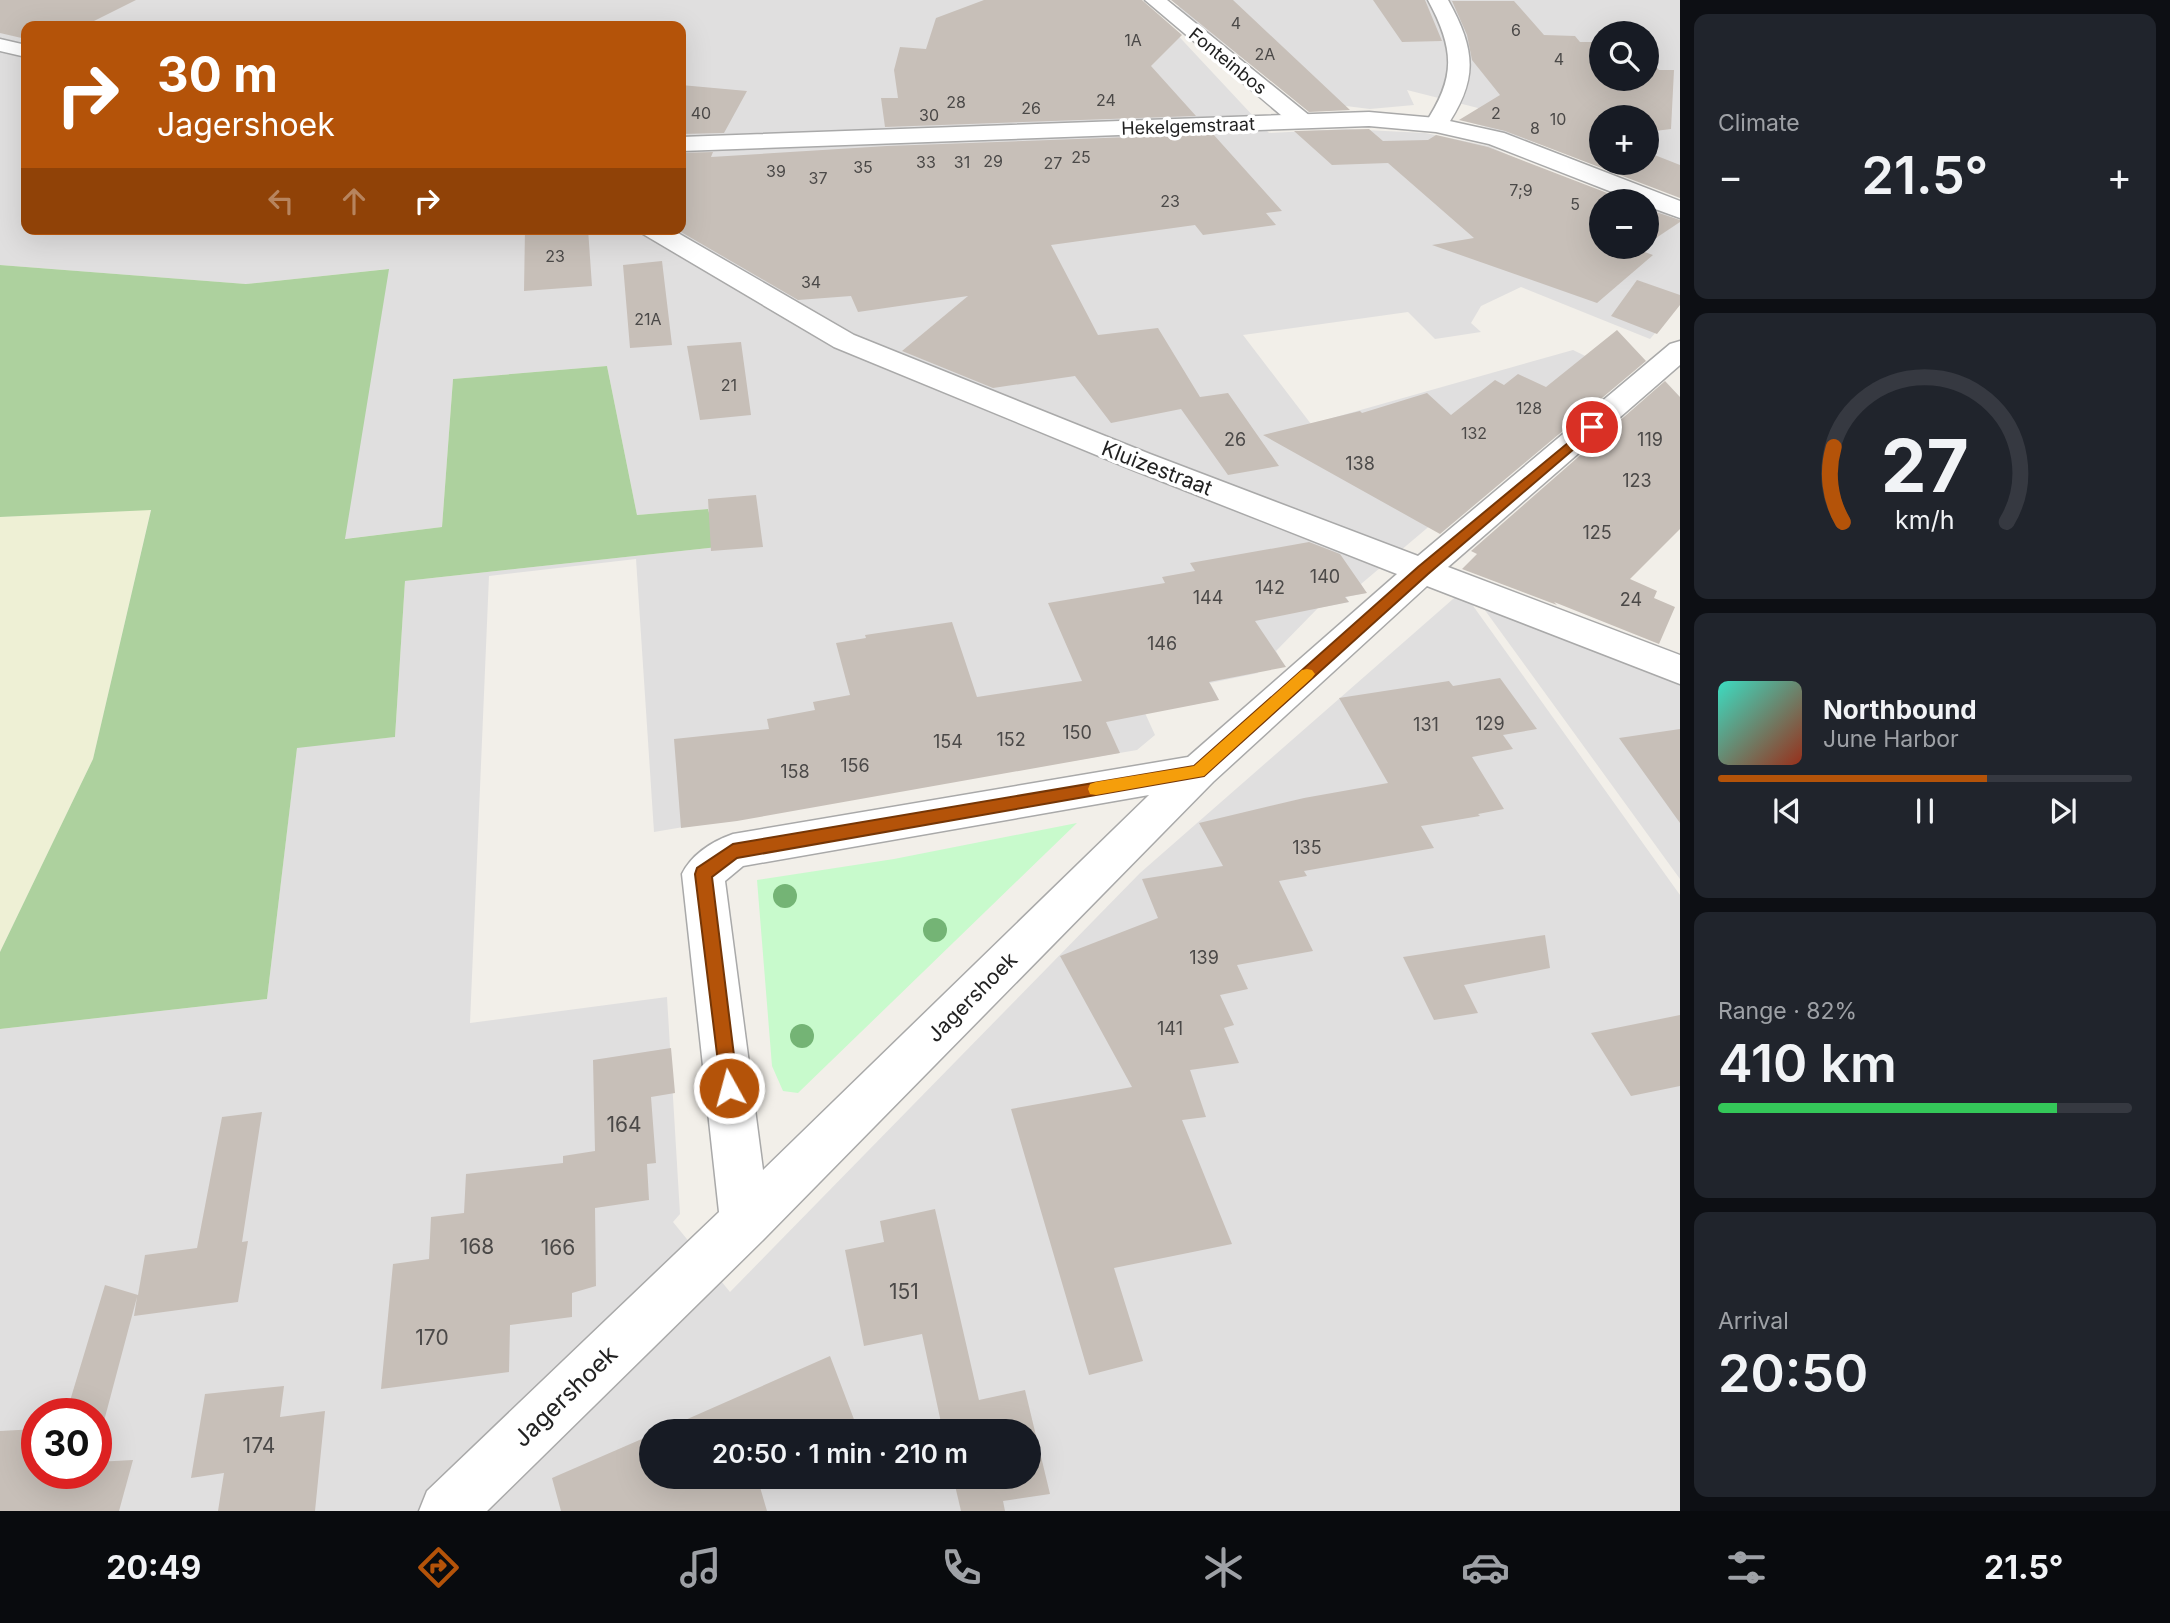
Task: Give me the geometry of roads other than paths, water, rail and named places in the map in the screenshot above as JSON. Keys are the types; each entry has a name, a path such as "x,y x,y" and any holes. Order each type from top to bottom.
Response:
{"street":[{"name":"Fonteinbos","path":"1155,0 1302,121"},
{"path":"1436,125 1455,93 1460,72 1451,21 1438,0"},
{"path":"0,45 21,50"},
{"name":"Hekelgemstraat","path":"686,144 1369,119 1436,125 1496,138 1680,209"},
{"name":"Kluizestraat","path":"662,235 844,341 1139,461 1680,670"},
{"name":"Jagershoek","path":"447,1511 745,1222 1199,771 1423,570 1680,350"},
{"path":"745,1222 703,874 733,851 1199,771"}]}
